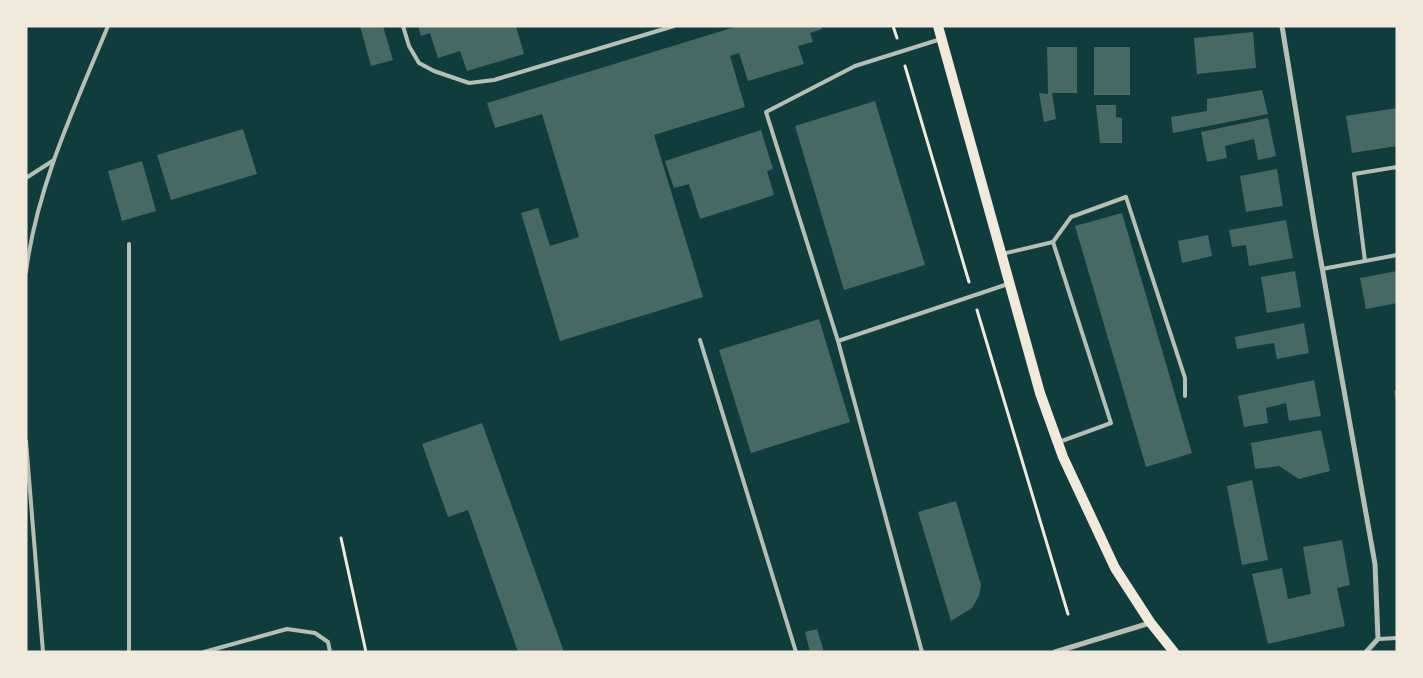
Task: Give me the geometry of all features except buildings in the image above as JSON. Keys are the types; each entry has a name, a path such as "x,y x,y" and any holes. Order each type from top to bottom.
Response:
{"main road":[{"path":"938,26 1008,284 1040,393 1058,443 1092,523 1115,568 1150,622 1174,652"}],"street":[{"path":"1282,26 1322,269 1375,564 1378,639 1366,652"},
{"path":"1054,652 1150,622"}],"lane":[{"path":"26,272 40,202 54,160 108,26"},
{"path":"403,26 409,46 419,62 434,72 469,83 494,80 674,26"},
{"path":"922,652 838,341 766,112 855,66 900,50 942,39"},
{"path":"26,178 54,160"},
{"path":"1365,261 1354,174 1397,167"},
{"path":"1000,254 1053,242 1071,217 1126,197 1185,378 1185,396"},
{"path":"1053,242 1111,423 1058,443"},
{"path":"129,244 129,652"},
{"path":"1322,269 1397,255"},
{"path":"838,341 974,297 1008,284"},
{"path":"700,340 796,652"},
{"path":"26,440 43,652"},
{"path":"204,652 287,629 315,633 328,642 330,652"},
{"path":"1378,639 1397,638"}],"path":[{"path":"893,26 1068,614"},
{"path":"341,538 366,652"}]}
